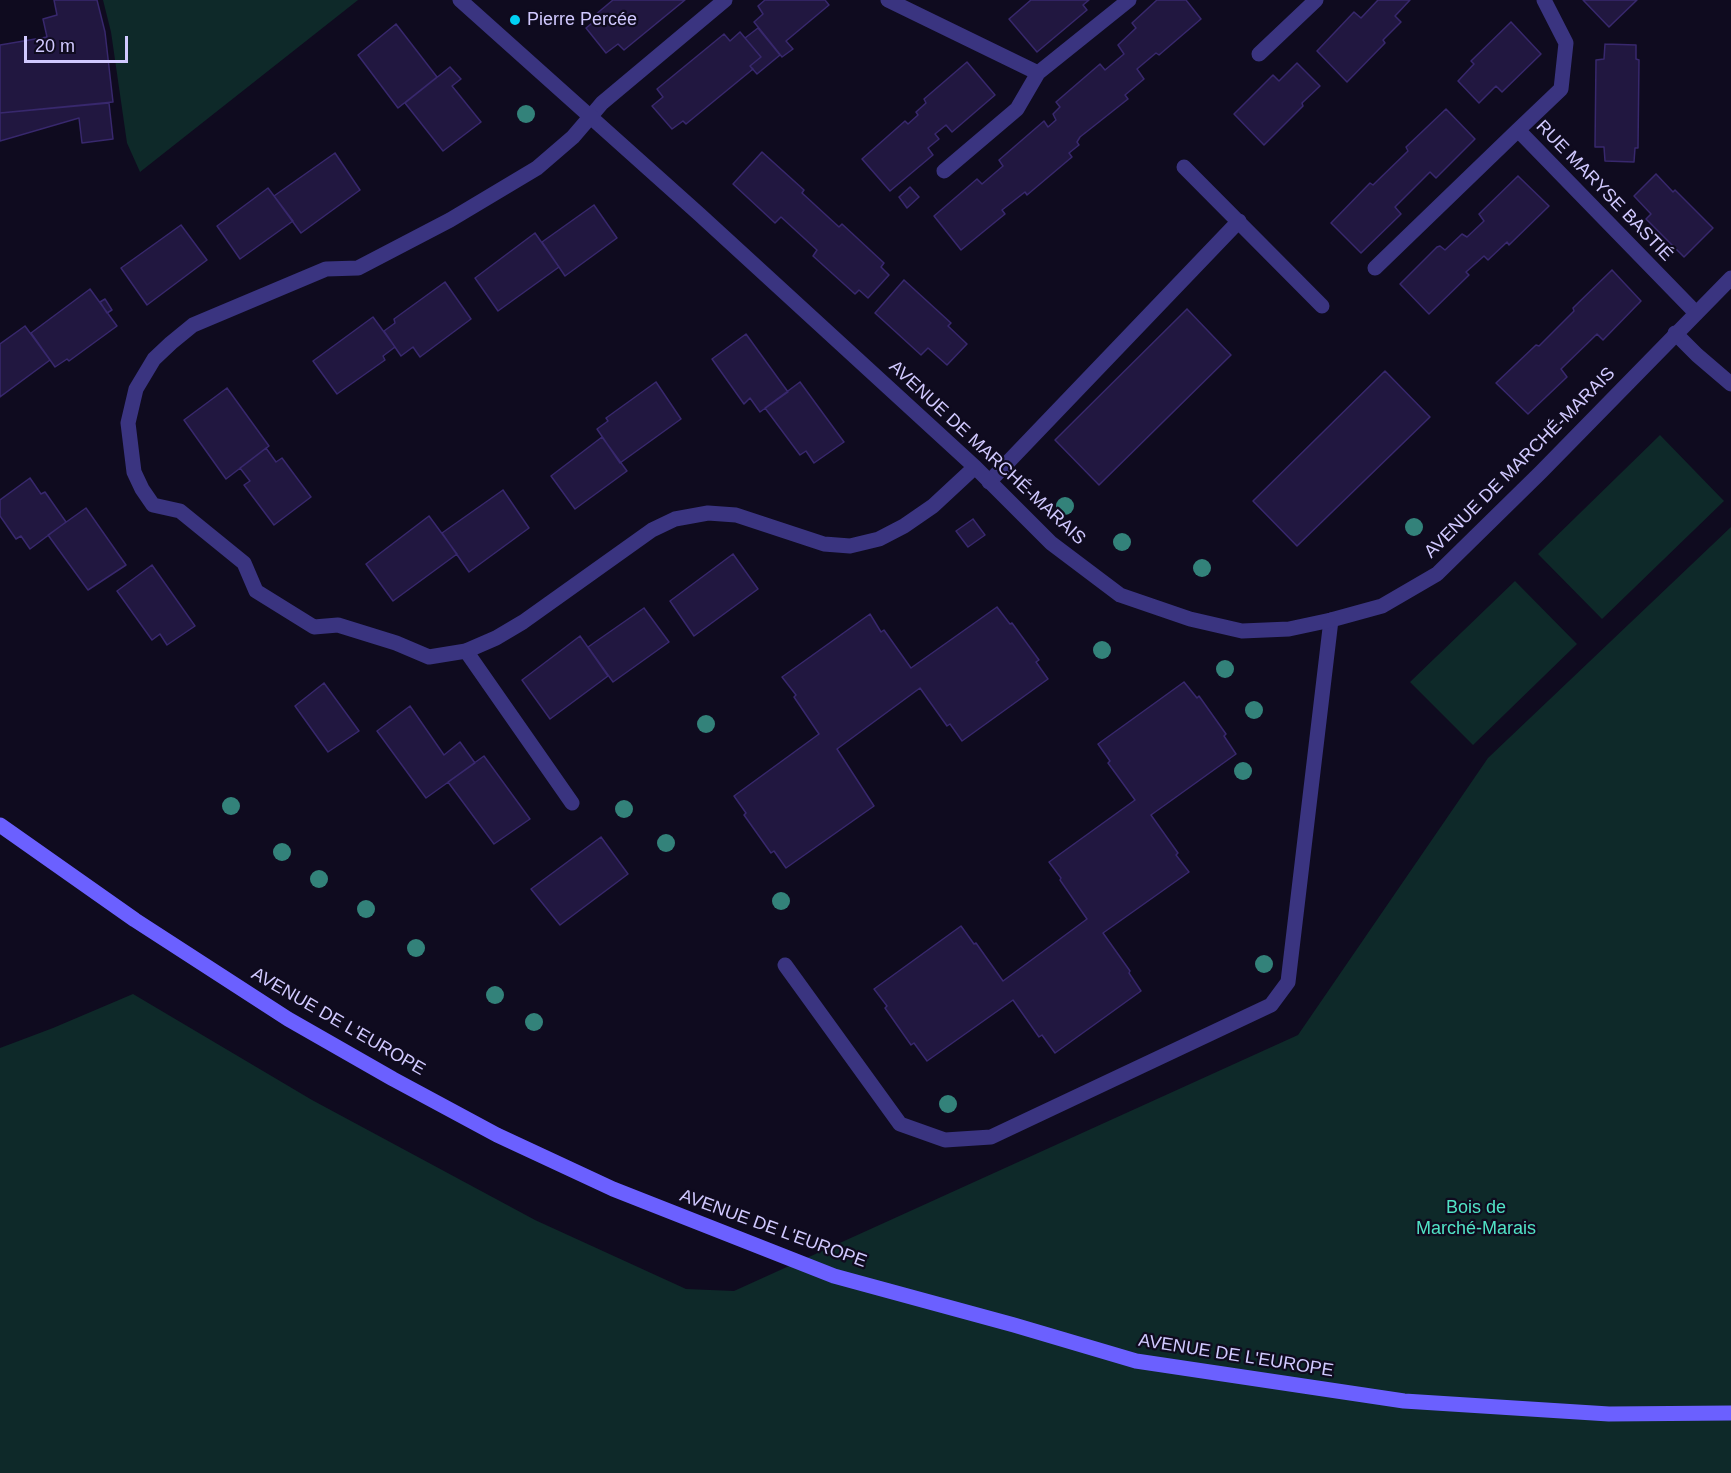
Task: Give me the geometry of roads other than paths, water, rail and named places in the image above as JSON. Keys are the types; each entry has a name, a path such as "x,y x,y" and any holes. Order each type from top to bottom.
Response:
{"main road":[{"name":"AVENUE DE L'EUROPE","path":"0,825 135,920 288,1019 393,1079 497,1135 613,1189 834,1276 1148,1363 1404,1401 1609,1414 1731,1413"}],"street":[{"name":"AVENUE DE MARCHÉ-MARAIS","path":"460,0 591,116 975,467 1051,543 1120,595 1190,619 1242,631 1289,629 1382,606 1437,574 1541,472 1675,333 1730,281"},
{"path":"725,0 602,103 573,137 537,168 450,220 358,268 326,269 193,325 171,343 154,359 136,389 128,423 134,472 142,489 153,505 180,511 244,563 256,591 314,627 338,625 396,643 429,657 466,651 496,638 523,622 651,530 675,519 708,513 736,515 824,544 850,546 879,539 904,526 933,506 975,467"},
{"path":"888,0 1038,73"},
{"path":"944,171 1017,109 1038,73 1130,0"},
{"path":"1259,54 1316,0"},
{"name":"RUE MARYSE BASTIÉ","path":"1544,0 1566,43 1561,89 1518,130 1696,313"},
{"path":"1375,268 1518,130"},
{"path":"1184,167 1322,306"},
{"path":"989,482 1239,221"},
{"path":"1675,333 1696,355 1731,384"},
{"path":"785,965 900,1124 945,1140 990,1137 1271,1005 1288,982 1331,620"},
{"path":"466,651 572,802"}],"place":[{"name":"Pierre Percée","path":"515,20"}],"park label":[{"name":"Bois de Marché-Marais","path":"1476,1218"}]}
